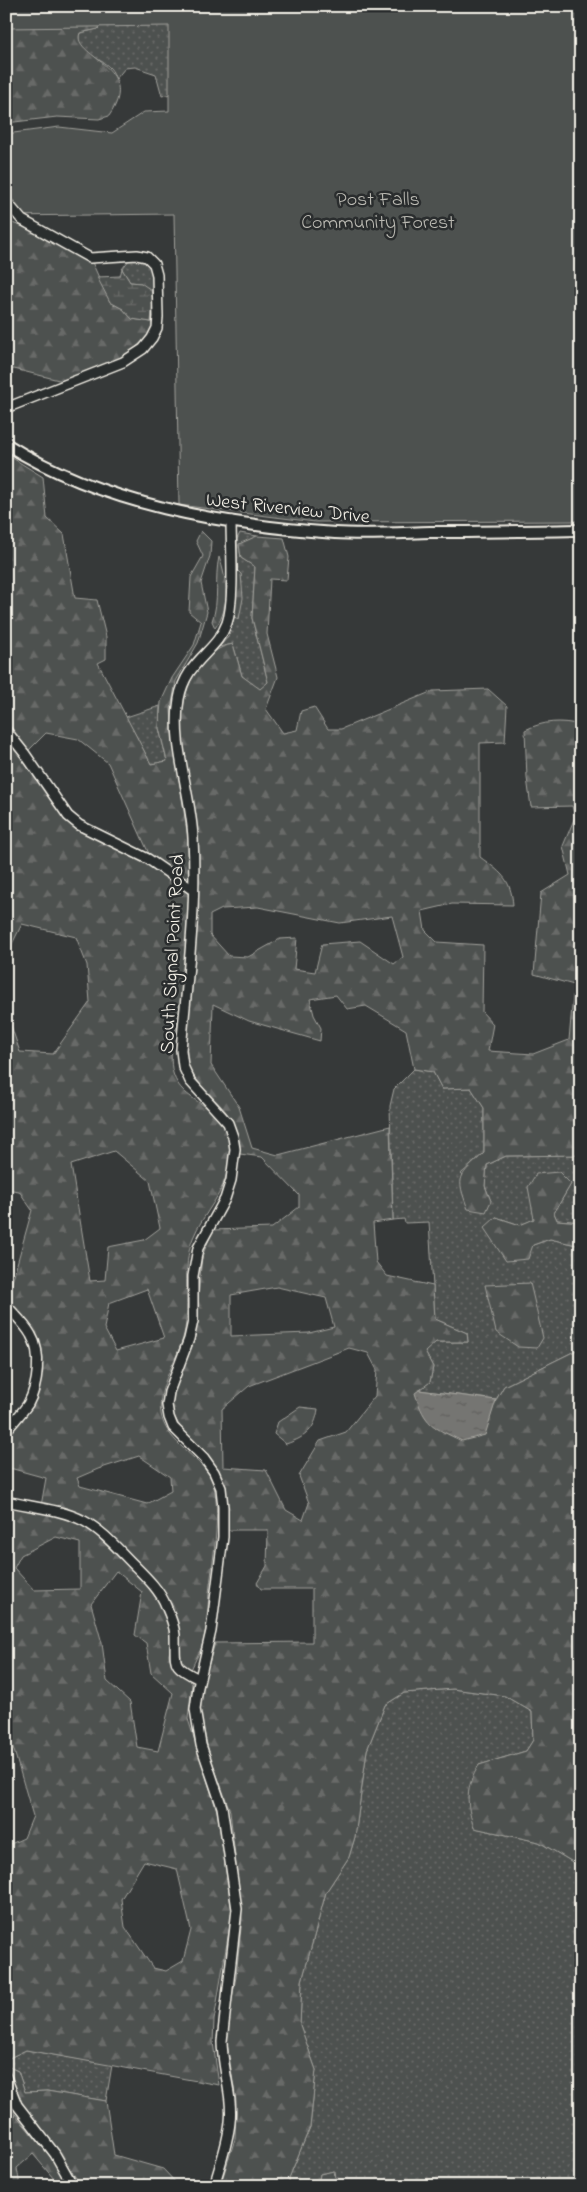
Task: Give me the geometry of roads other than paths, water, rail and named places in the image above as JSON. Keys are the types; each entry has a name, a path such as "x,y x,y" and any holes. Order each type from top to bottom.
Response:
{"street":[{"path":"6,200 22,220 90,258 137,255 147,257 154,264 157,275 158,317 157,328 152,338 143,349 123,362 6,408"},
{"name":"West Riverview Drive","path":"6,444 52,470 92,486 183,513 231,521 335,533 361,534 581,530"},
{"name":"South Signal Point Road","path":"214,2186 230,2122 230,2102 222,2061 222,2041 237,1909 222,1807 201,1745 195,1709 199,1679 211,1631 223,1537 223,1507 220,1488 214,1472 204,1458 173,1427 167,1405 169,1392 189,1339 193,1321 193,1276 198,1248 225,1199 231,1180 235,1150 228,1123 190,1081 183,1066 181,1050 193,890 193,836 179,741 179,698 190,669 219,638 227,623 230,604 231,521"},
{"path":"6,730 68,816 79,825 148,860 193,890"},
{"path":"6,1305 31,1335 37,1358 33,1393 28,1404 6,1431"},
{"path":"6,1501 68,1514 99,1531 149,1580 165,1603 175,1635 174,1652 177,1664 181,1670 199,1679"},
{"path":"6,2077 17,2106 55,2154 73,2186"}],"water":[{"path":"419,1390 496,1400 485,1435 462,1441 431,1424 422,1412 415,1393"}],"park label":[{"name":"Post Falls Community Forest","path":"378,210"}]}
